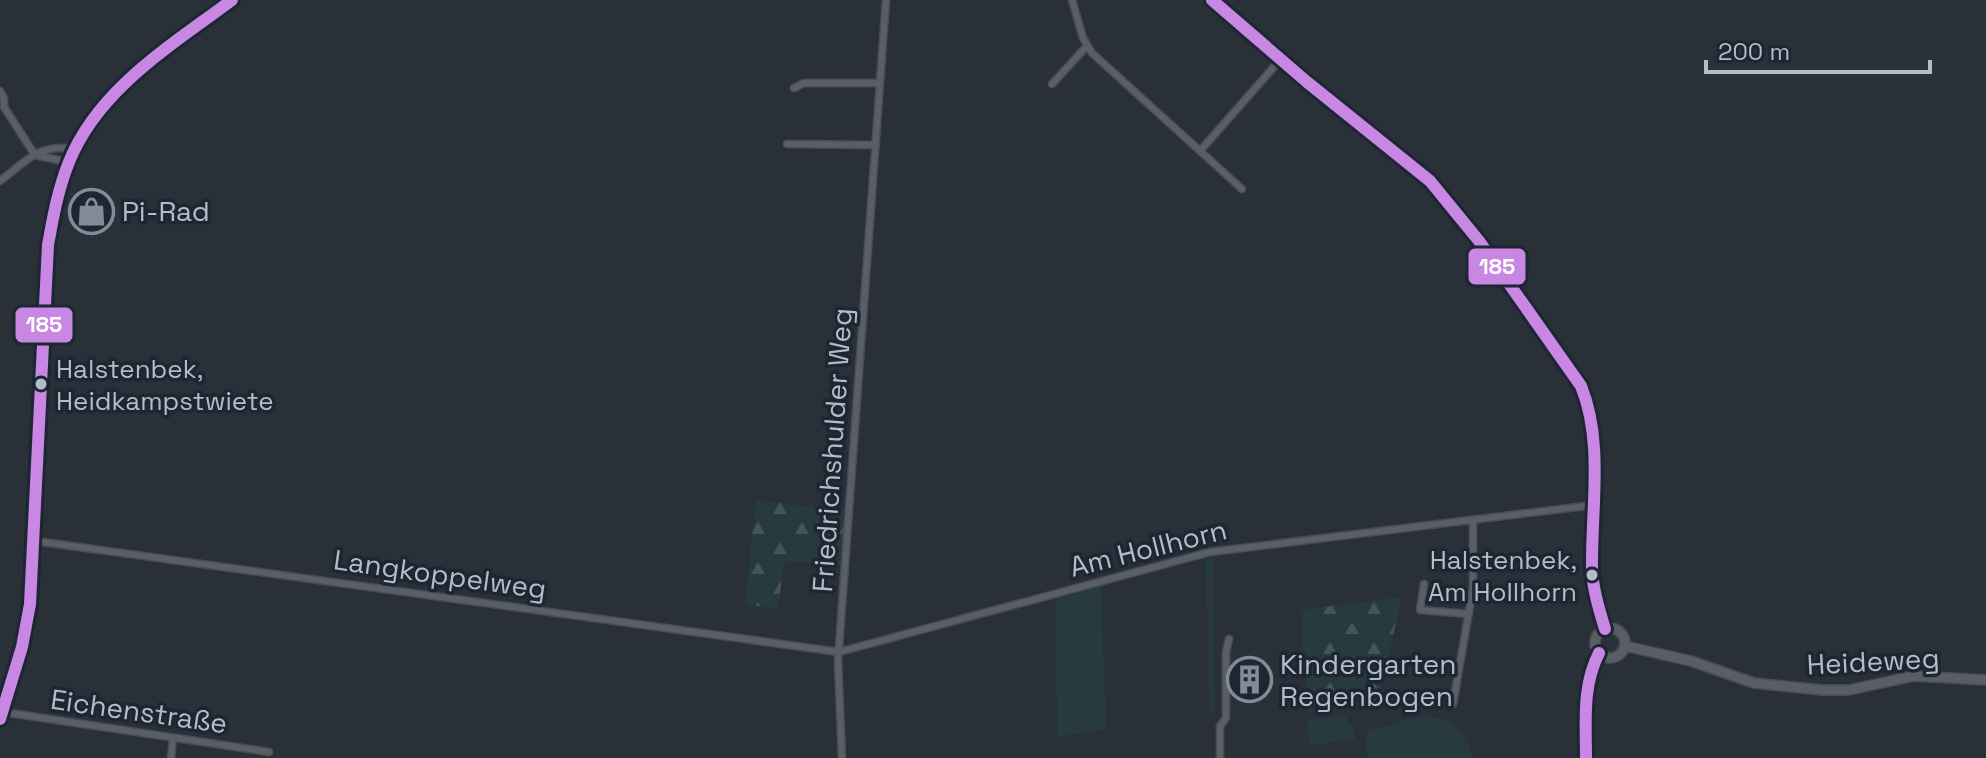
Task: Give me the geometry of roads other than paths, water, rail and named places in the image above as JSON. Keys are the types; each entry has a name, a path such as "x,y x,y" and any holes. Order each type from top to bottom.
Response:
{"street":[{"path":"1,715 24,638 30,604 48,245 55,199 67,162 88,123 123,85 232,0"},
{"name":"Friedrichshulder Weg","path":"842,758 839,652 886,0"},
{"path":"1072,0 1087,46 1242,189"},
{"path":"1212,0 1280,60 1430,181 1479,241 1589,402 1594,505 1592,582 1605,629"},
{"path":"1052,84 1087,46"},
{"path":"1200,151 1280,60"},
{"path":"794,88 804,83 880,83"},
{"path":"0,91 4,107 35,155 67,162"},
{"path":"787,144 876,145"},
{"path":"0,181 35,155 53,146 73,149"},
{"name":"Am Hollhorn","path":"839,652 1210,552 1594,505"},
{"path":"1453,704 1469,614 1474,567 1473,520"},
{"name":"Langkoppelweg","path":"35,541 839,652"},
{"path":"1424,584 1420,610 1469,614"},
{"path":"1605,629 1616,629 1621,632 1625,646 1613,657 1603,656 1599,653 1595,638 1605,629"},
{"path":"1220,758 1220,726 1226,718 1226,652 1229,639"},
{"name":"Heideweg","path":"1625,646 1691,661 1754,683 1822,690 1849,690 1914,676 1986,680"},
{"path":"1586,758 1589,678 1599,653"},
{"name":"Eichenstraße","path":"1,715 269,752"},
{"path":"171,758 173,738"}],"place":[{"name":"Pi-Rad","path":"91,211"},
{"name":"Halstenbek, Heidkampstwiete","path":"41,384"},
{"name":"Halstenbek, Am Hollhorn","path":"1592,575"},
{"name":"Kindergarten Regenbogen","path":"1249,680"}]}
